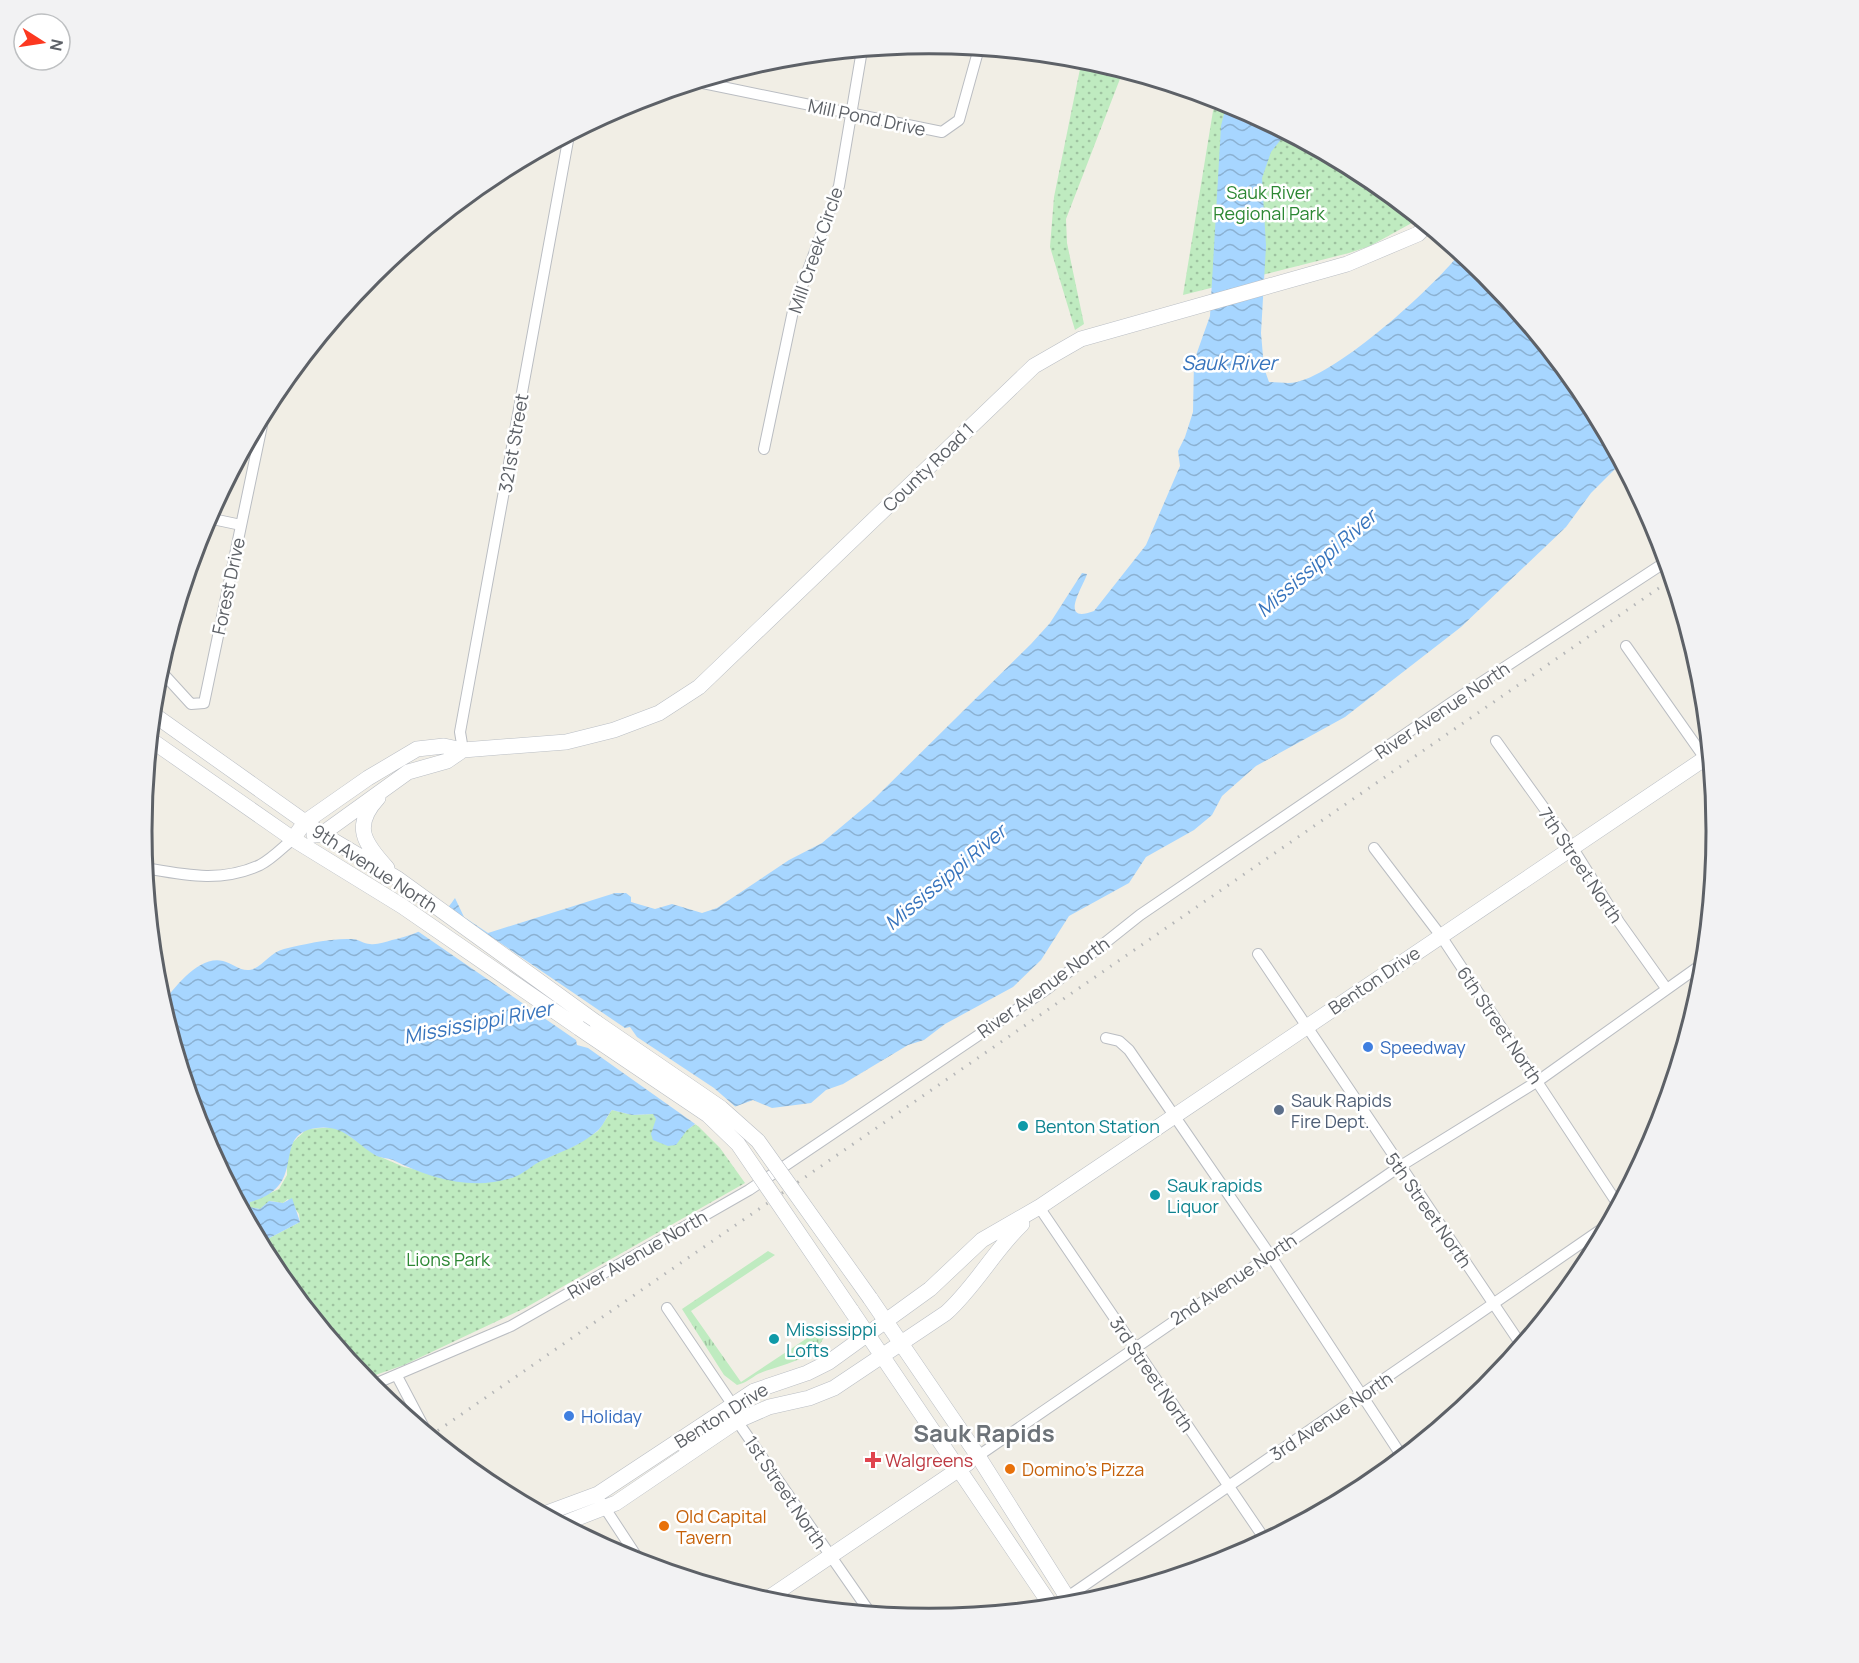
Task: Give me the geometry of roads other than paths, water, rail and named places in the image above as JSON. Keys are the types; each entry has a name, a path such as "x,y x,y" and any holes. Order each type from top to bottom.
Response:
{"main road":[{"name":"County Road 1","path":"293,839 305,822 368,778 417,749 444,746 463,750 566,742 614,730 659,713 699,687 1034,366 1082,339 1347,264 1418,234 1422,230"},
{"name":"9th Avenue North","path":"161,719 322,834 398,879 597,1023 722,1108 758,1141 902,1343 978,1456 1066,1596"},
{"name":"9th Avenue North","path":"158,745 293,839 402,906 708,1114 738,1144 960,1468 1002,1536 1047,1599"},
{"name":"County Road 1","path":"322,834 398,779 421,767 447,761 463,750"},
{"name":"Benton Drive","path":"552,1511 598,1494 732,1404 766,1385 817,1369 930,1289 982,1240 1039,1207 1572,847 1703,764"},
{"path":"398,779 368,809 363,824 363,837 398,879"},
{"path":"293,839 322,834"},
{"name":"Benton Drive","path":"570,1521 603,1509 632,1494 737,1421 768,1407 822,1394 902,1343 956,1305 998,1248 1039,1207"},
{"name":"2nd Avenue North","path":"775,1593 978,1456"}],"street":[{"name":"Mill Pond Drive","path":"712,85 942,132 959,120 976,56"},
{"name":"Mill Creek Circle","path":"764,450 793,311 839,186 861,58"},
{"name":"321st Street","path":"463,750 460,732 567,144"},
{"name":"Forest Drive","path":"167,678 191,704 204,703 259,438"},
{"path":"217,520 241,525"},
{"name":"River Avenue North","path":"381,1382 511,1326 749,1190 1047,989 1149,908 1473,688 1660,566"},
{"path":"1626,646 1702,750"},
{"name":"7th Street North","path":"1496,741 1572,847 1619,922 1666,988"},
{"path":"153,869 203,878 233,875 262,864 293,839"},
{"name":"6th Street North","path":"1374,848 1441,936 1614,1199"},
{"name":"5th Street North","path":"1258,954 1399,1167 1518,1340"},
{"name":"2nd Avenue North","path":"978,1456 1399,1167 1538,1081 1694,969"},
{"path":"1106,1038 1119,1041 1129,1050 1270,1255 1398,1452"},
{"name":"3rd Street North","path":"1039,1207 1262,1534"},
{"name":"3rd Avenue North","path":"1078,1595 1228,1484 1362,1396 1594,1235"},
{"name":"1st Street North","path":"667,1308 732,1404 737,1421 865,1606"},
{"path":"397,1376 407,1407"},
{"path":"397,1376 419,1417"},
{"path":"598,1494 603,1509 632,1550"}],"water":[{"path":"1224,112 1282,139 1271,152 1262,178 1266,246 1261,333 1264,368 1269,382 1297,382 1337,363 1408,307 1455,259 1514,319 1546,358 1576,400 1616,468 1591,493 1566,527 1461,627 1345,717 1256,766 1222,796 1212,815 1194,830 1146,857 1129,883 1069,916 1041,960 1013,987 945,1024 924,1040 908,1045 843,1084 826,1090 811,1103 772,1108 753,1100 702,1119 687,1130 676,1145 668,1146 653,1140 651,1134 656,1119 653,1114 632,1115 612,1110 603,1125 584,1141 539,1162 512,1178 481,1183 451,1181 421,1172 377,1156 341,1131 326,1127 316,1128 302,1133 294,1140 285,1173 279,1185 268,1195 250,1202 250,1207 260,1209 269,1201 283,1203 292,1198 300,1222 268,1239 232,1175 211,1129 178,1033 170,995 174,989 197,967 214,960 249,970 258,967 274,953 300,945 344,939 375,944 403,937 435,921 455,898 464,917 488,933 615,893 626,893 631,897 631,902 655,909 672,904 702,913 717,908 789,860 822,843 872,801 1031,644 1050,623 1082,573 1087,574 1075,602 1075,608 1077,613 1083,614 1094,611 1146,545 1180,466 1178,451 1193,412 1194,361 1210,316 1221,126"}],"railway":[{"path":"436,1432 1666,583"}],"place":[{"name":"Speedway","path":"1368,1047"},
{"name":"Sauk Rapids Fire Dept.","path":"1279,1110"},
{"name":"Benton Station","path":"1023,1126"},
{"name":"Sauk rapids Liquor","path":"1155,1195"},
{"name":"Mississippi Lofts","path":"774,1339"},
{"name":"Holiday","path":"569,1416"},
{"name":"Walgreens","path":"873,1460"},
{"name":"Domino's Pizza","path":"1010,1469"},
{"name":"Old Capital Tavern","path":"664,1526"}],"district":[{"name":"Sauk Rapids","path":"984,1432"}],"park label":[{"name":"Sauk River Regional Park","path":"1269,202"},
{"name":"Lions Park","path":"448,1259"}],"water label":[{"name":"Sauk River","path":"1229,362"},
{"name":"Mississippi River","path":"1316,563"},
{"name":"Mississippi River","path":"945,877"},
{"name":"Mississippi River","path":"478,1022"}]}
